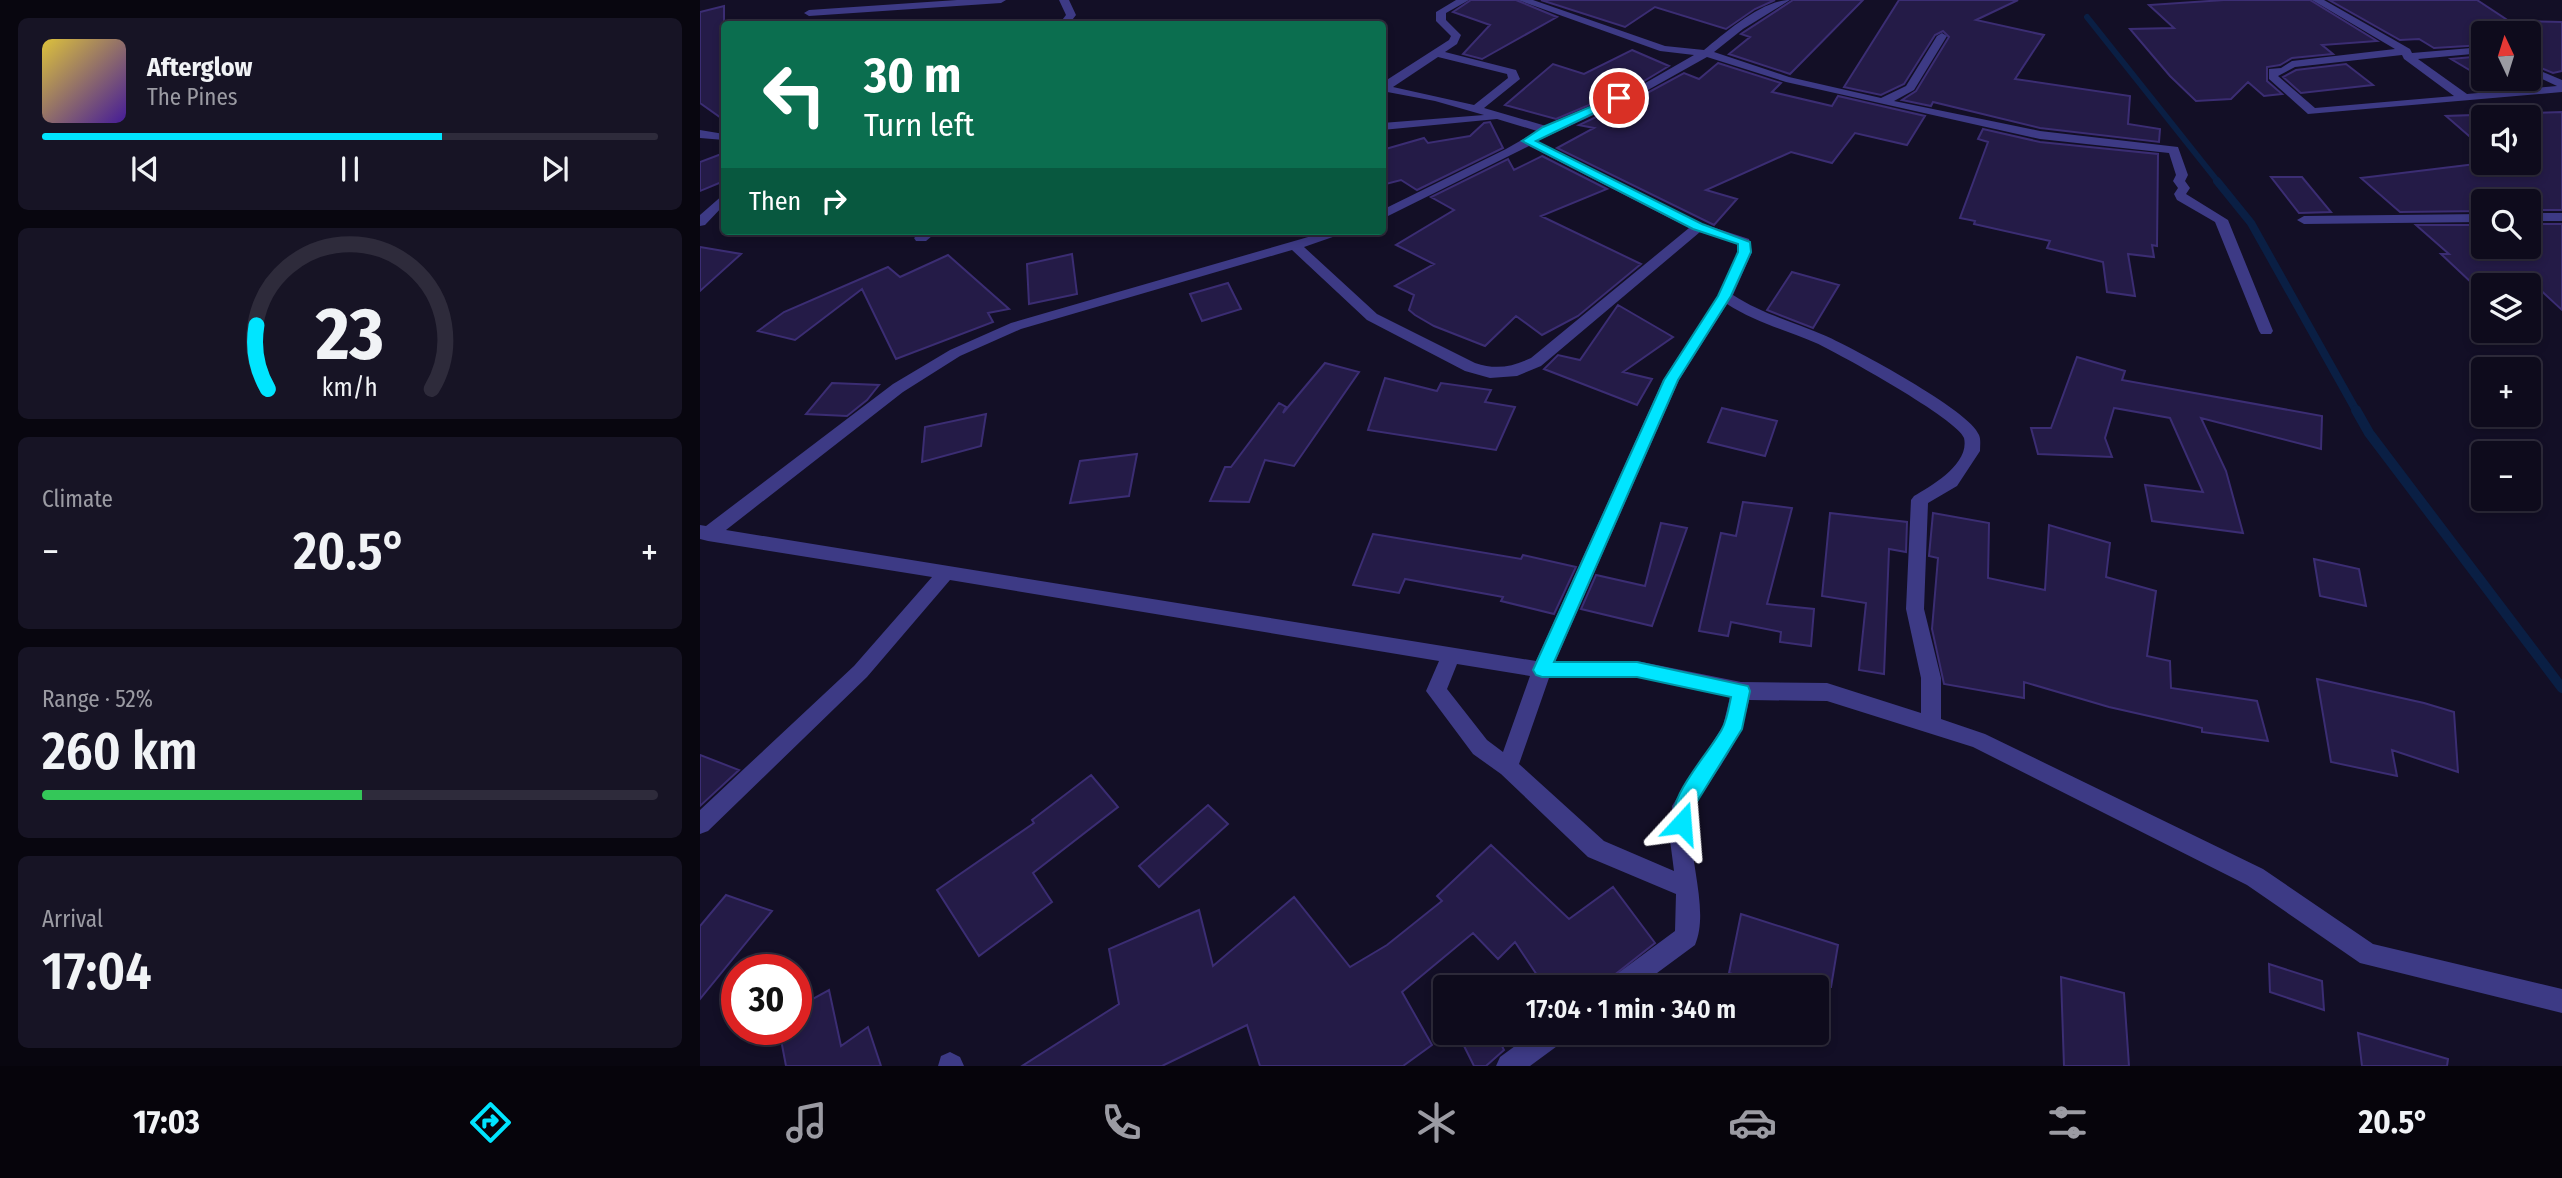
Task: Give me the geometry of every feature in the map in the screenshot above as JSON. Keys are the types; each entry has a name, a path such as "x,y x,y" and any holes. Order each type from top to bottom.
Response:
{"street":[{"path":"814,21 810,19 809,13 820,0"},
{"path":"809,13 1001,0"},
{"path":"1064,0 1071,15 1066,21"},
{"path":"1386,86 1453,42 1456,35 1441,21 1441,12 1464,0"},
{"path":"1523,0 1664,49 1706,53 1786,79 1882,102 2040,135 2174,150 2182,175 2179,181 2184,188 2180,194 2183,200 2221,220 2266,331"},
{"path":"1386,213 1547,130 1644,88 1706,53 1738,27 1786,0"},
{"path":"2317,0 2407,54 2466,99"},
{"path":"1882,102 1905,93 1910,88 1942,36"},
{"path":"2471,51 2292,64 2284,71 2273,71 2273,76 2312,112 2466,99 2562,86"},
{"path":"1435,53 1512,72 1514,79 1476,109"},
{"path":"2541,75 2562,86"},
{"path":"1386,89 1476,109 1547,130"},
{"path":"1386,127 1506,117"},
{"path":"700,134 721,137"},
{"path":"1508,767 1542,670 1671,380 1725,296 1745,252 1744,242 1698,227 1528,141"},
{"path":"700,222 721,201"},
{"path":"2541,217 2562,217"},
{"path":"2304,220 2471,218"},
{"path":"1295,246 1371,317 1471,367 1490,373 1517,371 1536,362 1698,227"},
{"path":"704,533 898,388 956,353 1016,326 1330,235"},
{"path":"1725,296 1752,314 1822,340 1874,368 1959,420 1972,436 1972,451 1951,482 1920,500 1915,609 1931,678 1931,725"},
{"path":"704,533 1542,670 1637,669 1741,691 1827,692 1978,740 2255,877 2368,955 2562,1001"},
{"path":"700,824 873,659 947,572"},
{"path":"1451,654 1436,691 1480,747 1508,767 1596,849 1686,888"},
{"path":"1635,975 1687,937 1681,840 1683,806 1733,729 1741,691"},
{"path":"1509,1066 1537,1045"}],"building":[{"path":"1471,0 1516,0 1557,17 1482,59 1463,54 1490,25 1453,12"},
{"path":"1541,0 1775,0 1755,9 1726,29 1655,7 1625,27"},
{"path":"1793,0 1863,0 1790,74 1729,54 1750,37 1741,34"},
{"path":"1899,0 2018,0 1976,20 2044,35 2015,79 2130,96 2128,124 2160,129 2159,142 2040,128 1933,102 1931,106 1902,100 1916,91 1949,37 1943,31 1935,35 1904,84 1881,95 1844,87"},
{"path":"2224,0 2310,0 2377,41 2322,45 2333,54 2292,58 2280,65 2267,67 2267,81 2282,94 2264,96 2248,82 2231,99 2196,101 2170,76 2130,29 2174,28 2149,5"},
{"path":"2329,0 2477,0 2509,21 2471,21 2471,46 2434,48 2419,39 2400,40"},
{"path":"724,6 724,21 721,21 721,118 700,103 700,12"},
{"path":"2541,22 2562,22 2562,71 2553,73 2541,68"},
{"path":"1632,50 1669,66 1639,84 1556,119 1505,105 1553,64 1584,74"},
{"path":"2471,57 2471,71 2451,59"},
{"path":"1718,63 1781,83 1772,92 1832,106 1838,96 1925,116 1907,145 1855,133 1832,163 1791,152 1706,190 1737,199 1714,225 1557,148 1594,128 1579,125 1684,73 1699,79"},
{"path":"2346,64 2373,85 2301,93 2283,77 2296,70"},
{"path":"2562,112 2562,210 2541,210 2541,189 2471,189 2471,211 2400,212 2361,178 2471,165 2471,175 2541,175 2541,113"},
{"path":"2471,115 2471,138 2446,116"},
{"path":"1490,122 1503,148 1417,190 1401,180 1386,184 1386,149 1424,138 1428,143 1470,136 1484,123"},
{"path":"1983,129 2040,142 2158,154 2157,246 2152,245 2154,257 2128,254 2135,296 2107,292 2103,262 2047,248 2050,241 1974,224 1975,221 1960,218 1988,142 1978,139"},
{"path":"721,154 721,182 700,191 700,162"},
{"path":"1542,156 1607,189 1541,216 1641,264 1578,316 1542,335 1516,316 1485,346 1434,326 1415,315 1409,310 1414,295 1395,286 1434,264 1396,245 1454,210 1431,197 1508,159 1514,170"},
{"path":"2271,177 2302,177 2331,212 2299,213"},
{"path":"2541,224 2562,224 2562,310 2541,291 2541,273 2471,273 2471,282 2441,254 2449,254 2416,225 2471,225 2471,259 2541,259"},
{"path":"700,247 741,254 700,291"},
{"path":"1072,254 1077,294 1029,304 1027,264"},
{"path":"948,255 1009,309 988,313 993,322 896,359 862,289 795,340 758,331 784,312 888,267 900,277"},
{"path":"1792,272 1839,285 1813,328 1767,310"},
{"path":"1228,283 1241,309 1202,321 1190,294"},
{"path":"1618,305 1673,337 1623,372 1652,379 1637,405 1544,369 1558,355 1580,360"},
{"path":"2077,357 2125,371 2122,380 2322,416 2321,449 2201,418 2226,471 2243,533 2152,521 2145,485 2203,492 2170,418 2114,408 2105,438 2112,457 2038,454 2031,428 2051,428"},
{"path":"1325,363 1359,372 1294,466 1265,460 1249,502 1210,501 1225,467 1231,467 1279,403 1286,407 1283,413"},
{"path":"1385,378 1437,391 1441,383 1491,390 1485,402 1515,407 1496,450 1368,430"},
{"path":"832,383 879,385 867,400 847,416 806,414"},
{"path":"1722,408 1777,421 1765,456 1708,442"},
{"path":"986,414 981,446 922,462 925,427"},
{"path":"1137,454 1129,496 1070,503 1080,461"},
{"path":"1743,502 1792,508 1767,604 1814,609 1811,646 1780,642 1781,632 1731,622 1728,636 1699,631 1721,533 1736,536"},
{"path":"1830,513 1907,522 1906,552 1889,549 1884,674 1859,670 1866,603 1822,596"},
{"path":"1933,513 1989,523 1988,578 2045,590 2049,525 2110,543 2106,577 2156,591 2147,656 2170,661 2171,688 2257,701 2268,741 2202,732 2202,728 2109,707 2024,682 2024,698 1944,684 1932,629 1938,558 1929,556"},
{"path":"1661,523 1687,528 1652,626 1581,609 1596,575 1645,586"},
{"path":"1373,534 1521,559 1523,555 1576,567 1554,614 1501,601 1503,597 1405,579 1399,593 1353,585"},
{"path":"2314,559 2359,569 2366,606 2320,596"},
{"path":"2317,679 2454,712 2458,772 2392,750 2397,776 2331,762"},
{"path":"700,755 739,770 700,806"},
{"path":"1091,775 1118,807 1033,873 1052,902 979,956 937,890 1034,823 1032,820"},
{"path":"1208,805 1228,824 1159,887 1139,866"},
{"path":"1491,845 1569,919 1613,887 1655,943 1614,975 1537,975 1515,942 1498,959 1473,933 1402,992 1432,1045 1403,1066 1260,1066 1247,1025 1162,1066 1022,1066 1119,1004 1109,949 1199,910 1213,966 1294,897 1350,967 1387,945 1442,901 1437,896"},
{"path":"726,895 772,911 737,954 721,954 721,973 700,999 700,926"},
{"path":"1741,914 1838,945 1831,987 1829,975 1729,973"},
{"path":"2269,964 2322,981 2324,1010 2270,992"},
{"path":"2061,977 2124,993 2129,1066 2064,1066"},
{"path":"829,990 841,1046 868,1027 881,1066 786,1066 782,1045 812,1045 812,999"},
{"path":"2358,1033 2448,1059 2447,1066 2362,1066"},
{"path":"1464,1045 1502,1045 1504,1050 1486,1066 1474,1066"}],"waterway":[{"path":"2087,17 2219,183"},
{"path":"2217,181 2251,223 2357,412"},
{"path":"2356,410 2369,433 2562,688"}],"route":[{"path":"1619,98 1528,141 1698,227 1744,242 1745,252 1725,296 1671,380 1542,670 1637,669 1741,691 1733,729 1683,806 1682,823"}]}
